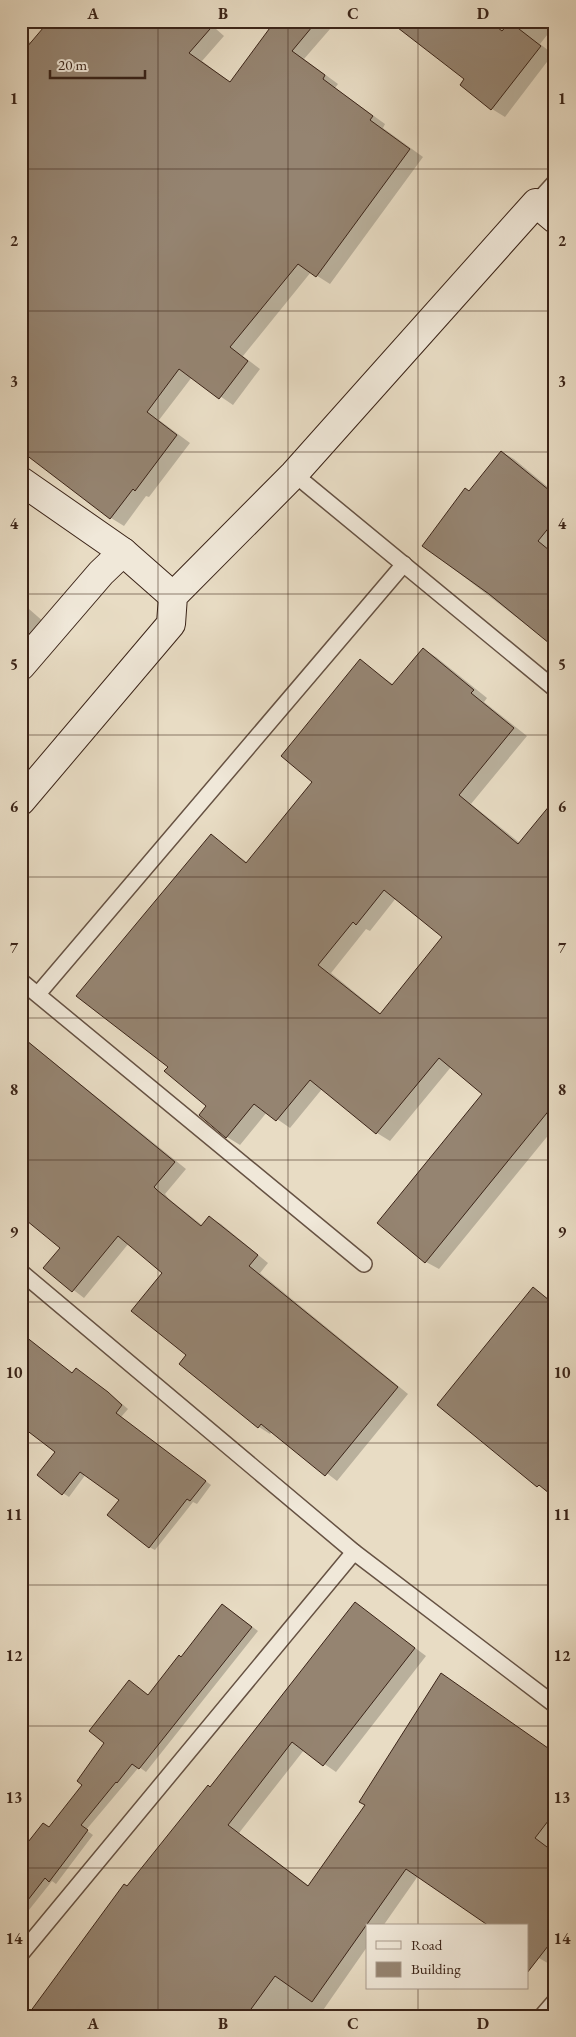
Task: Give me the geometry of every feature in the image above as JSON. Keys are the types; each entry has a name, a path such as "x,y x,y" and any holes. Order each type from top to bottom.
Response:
{"street":[{"path":"21,800 171,624 173,596 294,474 546,211"},
{"path":"21,481 123,552 173,596"},
{"path":"21,666 101,573 123,552"}],"lane":[{"path":"546,211 555,182"},
{"path":"294,474 555,689"},
{"path":"38,994 404,564"},
{"path":"21,981 364,1264"},
{"path":"21,1272 354,1552 555,1705"},
{"path":"21,1954 354,1552"},
{"path":"542,2016 555,2001"}],"building":[{"path":"49,21 217,21 189,53 230,82 275,21 317,21 292,51 325,75 323,79 373,116 370,120 410,149 316,277 298,264 230,347 248,361 219,399 179,369 147,412 177,435 135,491 133,489 110,519 21,451 21,54"},
{"path":"389,21 489,21 502,31 510,22 541,46 491,110 460,85 464,79"},
{"path":"501,451 555,495 555,520 538,541 555,555 555,648 489,594 422,546 465,488 469,491"},
{"path":"423,648 474,690 471,693 514,728 459,795 518,844 555,799 555,1103 425,1263 377,1223 482,1094 439,1058 376,1134 310,1080 276,1121 254,1104 226,1138 199,1115 206,1106 164,1071 168,1067 76,996 211,834 246,863 312,782 281,756 360,659 392,685","holes":["384,890 442,937 380,1014 318,965 353,922 356,925"]},
{"path":"21,1036 175,1162 154,1187 157,1190 201,1226 209,1216 258,1255 249,1266 398,1387 325,1476 261,1424 258,1428 179,1364 186,1355 131,1311 162,1273 118,1236 72,1292 43,1268 60,1248 21,1216"},
{"path":"533,1287 555,1305 555,1498 539,1485 537,1487 437,1405"},
{"path":"21,1333 72,1373 76,1368 108,1392 122,1405 116,1413 206,1481 190,1501 187,1499 149,1548 107,1515 119,1500 80,1472 62,1495 37,1475 55,1452 21,1426"},
{"path":"355,1602 415,1648 323,1766 292,1742 228,1825 308,1886 365,1805 359,1802 441,1673 555,1753 555,1812 535,1838 555,1853 555,1937 528,1972 528,1924 486,1924 406,1869 312,2002 275,1976 246,2016 27,2016 124,1884 127,1886 208,1785 210,1787"},
{"path":"222,1604 252,1627 139,1769 132,1764 116,1782 81,1825 88,1830 74,1849 49,1882 45,1878 21,1909 21,1851 43,1823 49,1827 82,1785 77,1781 104,1743 89,1731 129,1680 148,1695 179,1655 181,1657"}]}
